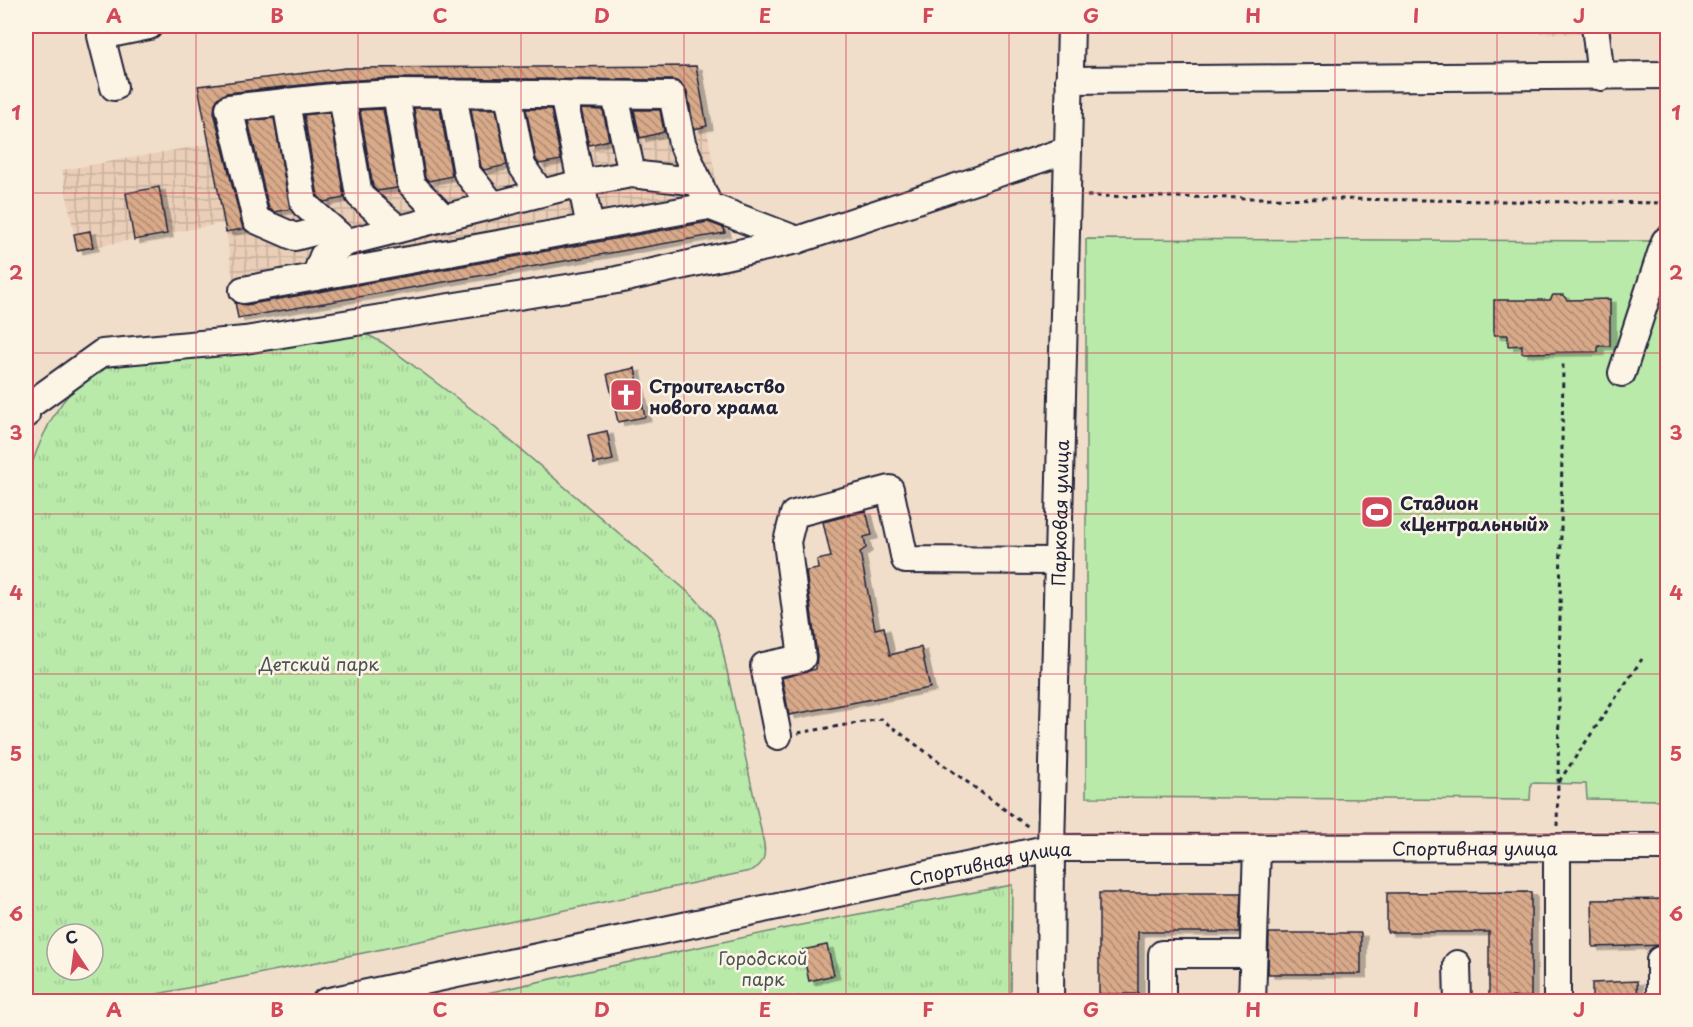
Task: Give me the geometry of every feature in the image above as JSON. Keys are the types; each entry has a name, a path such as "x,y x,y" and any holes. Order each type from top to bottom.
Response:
{"street":[{"path":"114,87 101,36 148,26"},
{"name":"Парковая улица","path":"1050,1002 1051,848 1065,196 1071,26"},
{"path":"1595,26 1600,77"},
{"path":"1069,81 1668,75"},
{"path":"396,93 411,184 443,217"},
{"path":"699,182 632,174 540,192 398,229 295,237 256,220 229,108 342,96 396,93 672,95 682,143 699,182 709,206"},
{"path":"453,93 467,173 492,204"},
{"path":"508,94 522,166 540,192"},
{"path":"563,94 590,227"},
{"path":"615,94 632,174"},
{"path":"342,96 359,195 398,229"},
{"path":"286,102 304,204 339,235"},
{"path":"26,410 102,353 245,340 606,282 797,240 1068,150"},
{"path":"243,290 709,206 797,240"},
{"path":"315,277 323,256 339,235"},
{"path":"1622,372 1665,241 1668,239"},
{"path":"778,736 764,666 802,658 787,542 794,514 890,489 905,560 1058,561"},
{"name":"Спортивная улица","path":"325,1002 1051,848 1668,847"},
{"path":"1252,1002 1257,848"},
{"path":"1557,848 1557,1002"},
{"path":"1161,1002 1162,954 1254,954"},
{"path":"1660,1002 1660,960 1668,960"},
{"path":"1457,964 1458,1002"}],"path":[{"path":"1065,196 1668,203"},
{"path":"1557,848 1563,363"},
{"path":"1558,783 1642,659"},
{"path":"778,736 881,718 1028,826 1051,848"}],"shaded area":[{"path":"1259,26 1606,26 1583,34"},
{"path":"696,66 725,233 238,318 225,223 77,250 62,170 209,144 198,86 346,68"}],"green space":[{"name":"Стадион «Центральный»","path":"1086,239 1667,241 1667,800 1587,799 1586,784 1531,783 1530,800 1086,797"},
{"name":"Детский парк","path":"364,333 383,343 486,420 695,598 714,620 720,638 764,844 764,857 761,864 750,871 368,952 122,1001 26,1002 26,483 40,443 60,405 79,384 99,371 121,362"},
{"name":"Городской парк","path":"1012,885 1011,1001 445,1002 801,925"}],"building":[{"path":"696,66 707,126 694,129 687,91 679,82 672,80 395,78 340,81 227,93 219,97 215,103 214,112 243,229 226,232 198,86 346,68"},
{"path":"414,108 440,108 452,176 429,181 425,177"},
{"path":"383,109 397,188 377,191 373,187 360,110"},
{"path":"471,109 496,109 507,165 484,170 481,167"},
{"path":"526,109 551,109 561,160 539,164 536,160"},
{"path":"581,109 603,110 609,140 589,145"},
{"path":"634,110 660,110 664,132 640,138"},
{"path":"330,112 344,198 324,202 318,196 304,115"},
{"path":"274,118 290,209 275,212 269,209 248,121"},
{"path":"159,187 167,234 134,240 126,193"},
{"path":"708,222 724,228 725,233 238,318 235,302 246,305"},
{"path":"90,231 93,247 77,250 74,234"},
{"path":"1553,295 1563,295 1567,300 1610,299 1610,346 1598,346 1598,352 1522,353 1522,345 1508,346 1508,335 1494,335 1494,300 1550,300"},
{"name":"Строительство нового храма","path":"635,368 645,417 618,422 607,374"},
{"path":"607,431 613,460 594,464 588,435"},
{"path":"866,511 872,535 864,537 866,548 860,552 875,629 884,627 890,655 921,647 930,688 789,715 782,678 816,669 817,656 806,571 818,569 817,560 831,557 823,522"},
{"path":"1531,892 1531,997 1489,997 1489,932 1387,932 1387,893"},
{"path":"1099,893 1241,893 1239,932 1138,932 1138,994 1099,994"},
{"path":"1668,899 1668,945 1593,947 1592,900"},
{"path":"1269,933 1361,933 1361,974 1268,974"},
{"path":"827,945 834,975 809,981 802,950"},
{"path":"1637,981 1638,1002 1592,1002 1592,983"}],"place":[{"name":"Строительство нового храма","path":"626,395"},
{"name":"Стадион «Центральный»","path":"1377,512"}]}
